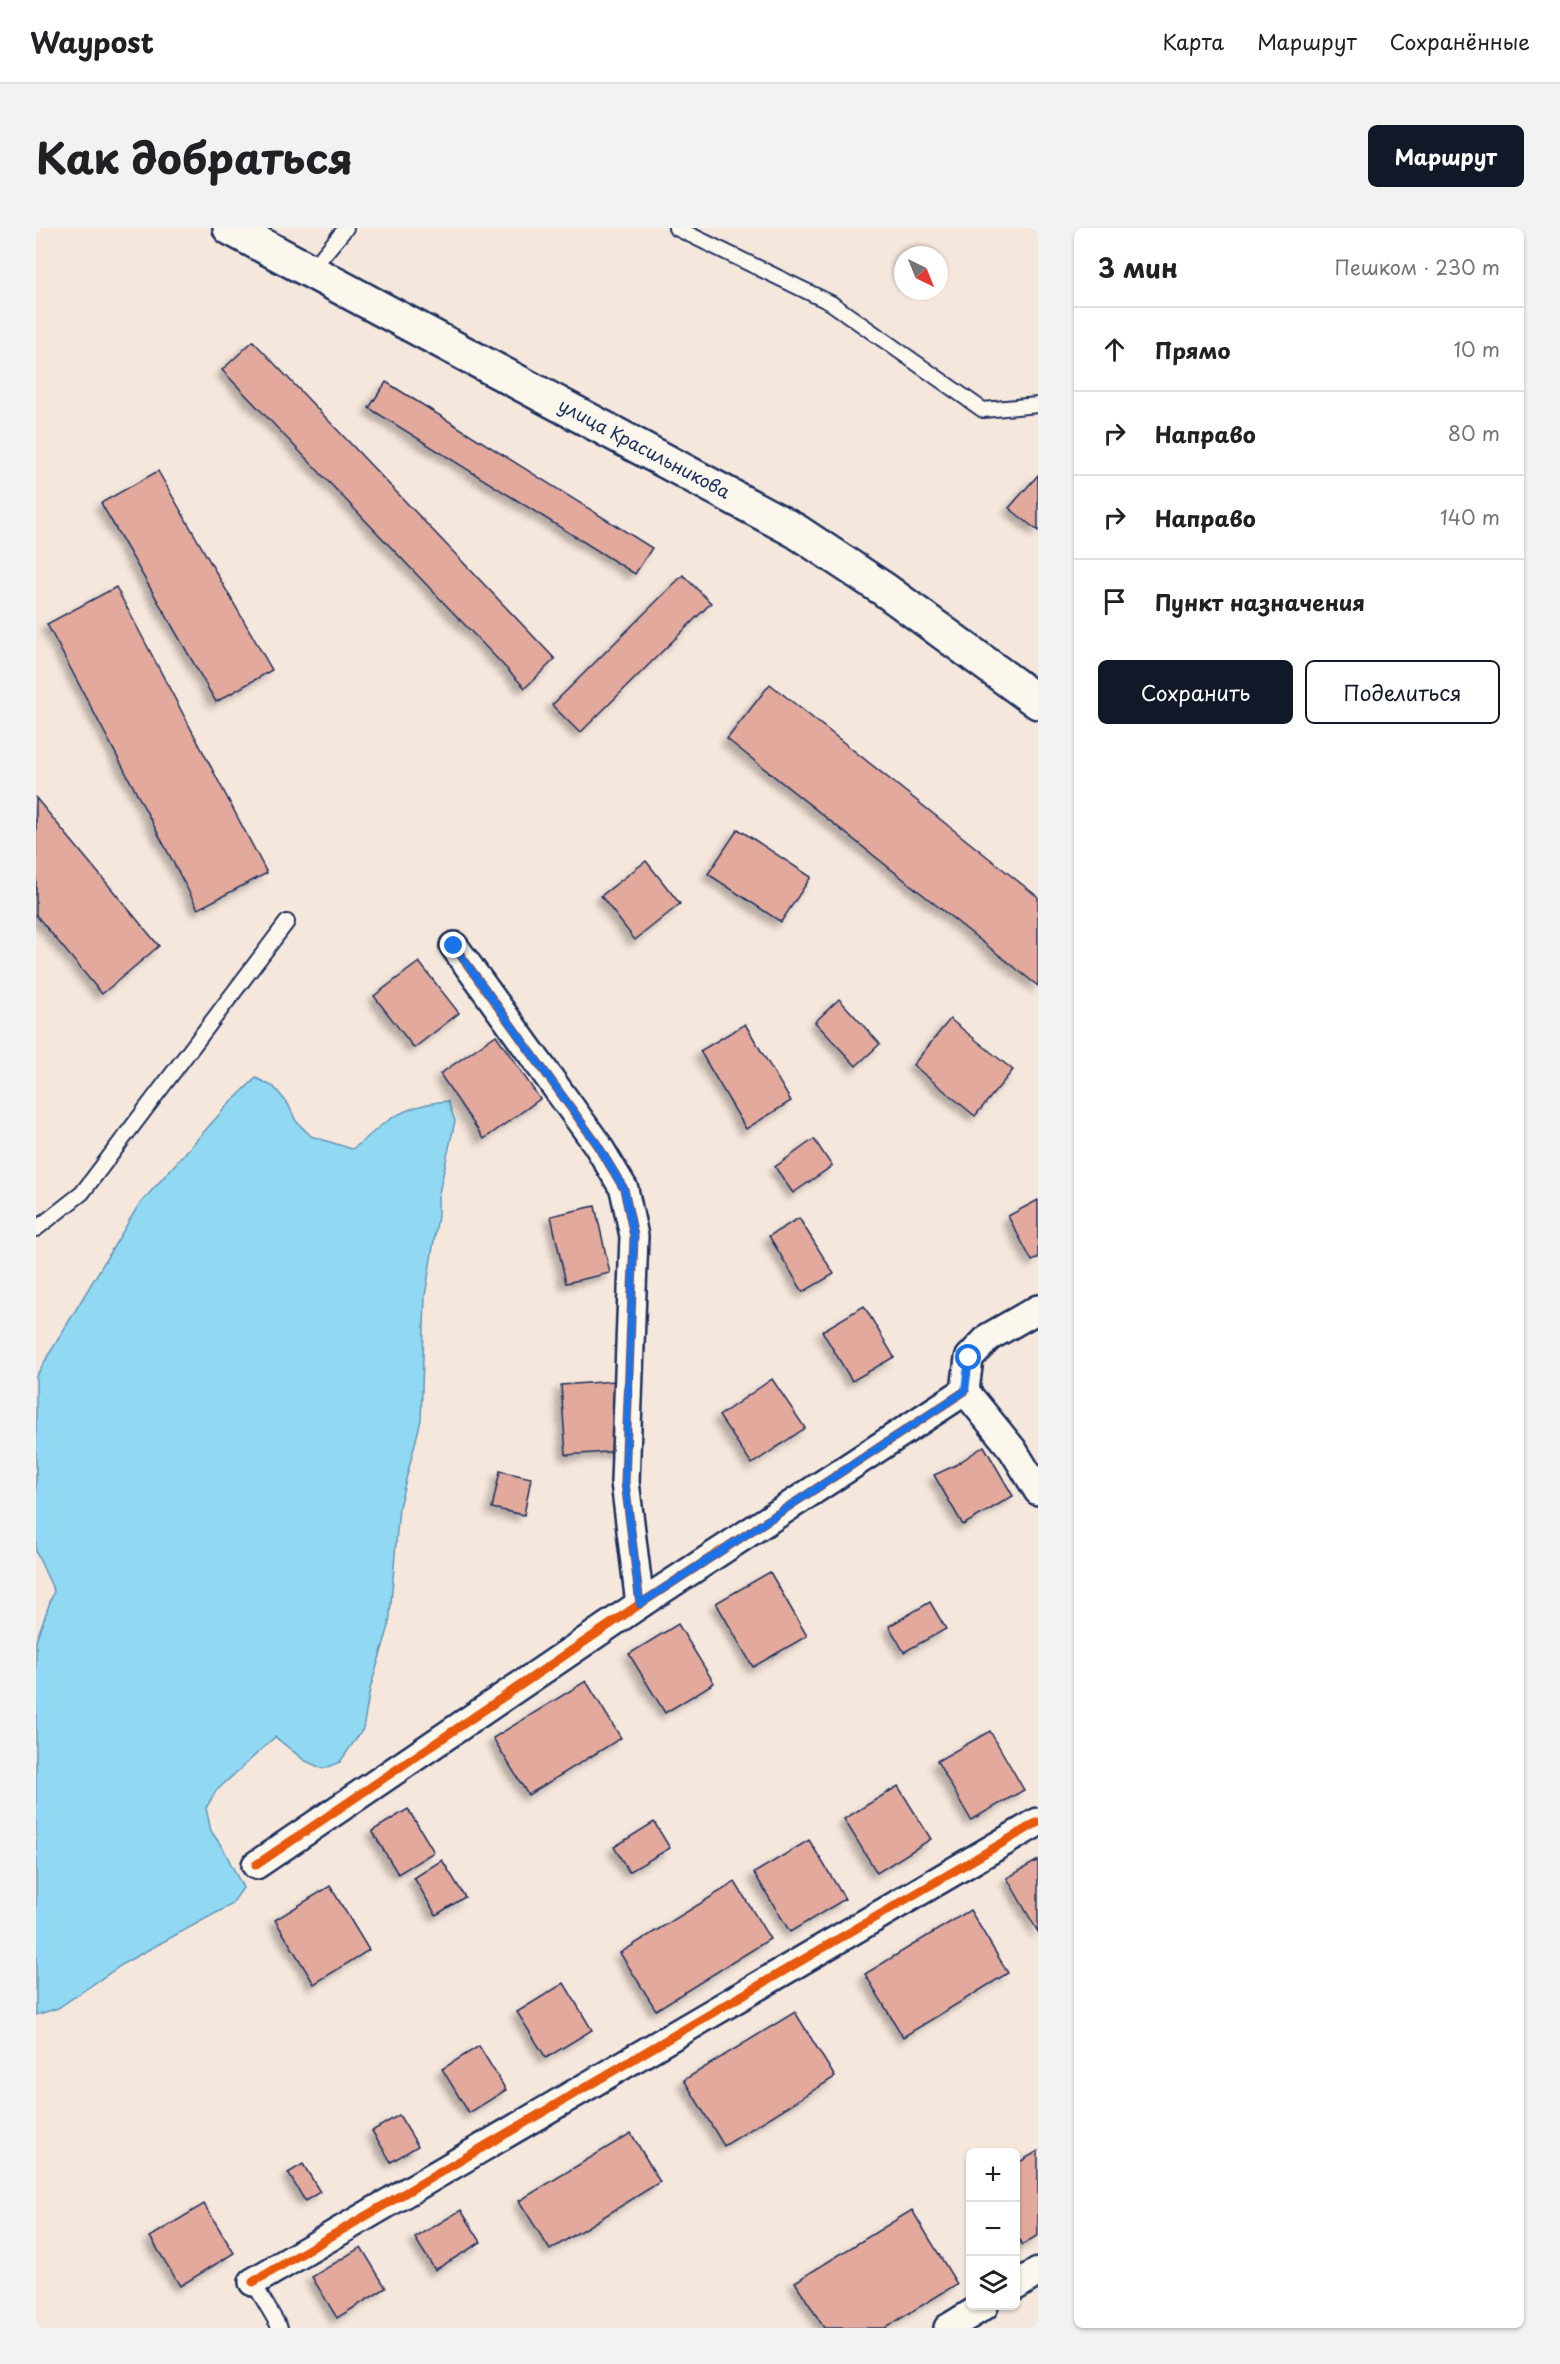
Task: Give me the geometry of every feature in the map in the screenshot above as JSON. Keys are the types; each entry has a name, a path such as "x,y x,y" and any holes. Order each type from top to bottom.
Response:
{"main road":[{"name":"улица Красильникова","path":"230,228 796,531 885,590 1038,702"}],"street":[{"path":"454,946 597,1144 624,1189 634,1236 625,1482 640,1604"},
{"path":"1038,1309 989,1336 969,1358 965,1391 1012,1450 1038,1491"},
{"path":"256,1865 640,1604 965,1391"},
{"path":"253,2282 1038,1822"},
{"path":"1020,2283 1038,2272"},
{"path":"948,2328 977,2310"}],"lane":[{"path":"310,271 346,228"},
{"path":"676,228 831,303 983,410 1038,405"},
{"path":"36,1230 82,1193 287,922"},
{"path":"253,2282 280,2328"}],"water":[{"path":"256,1078 274,1087 288,1104 296,1121 311,1136 352,1149 393,1117 423,1105 448,1101 455,1121 438,1197 438,1216 425,1296 421,1420 399,1507 389,1626 370,1689 363,1729 340,1762 323,1769 304,1760 275,1737 216,1791 206,1808 211,1831 224,1850 243,1888 231,1905 126,1962 58,2008 36,2015 36,1641 54,1591 36,1552 36,1376 138,1206 225,1108"}],"building":[{"path":"253,341 555,659 525,688 222,370"},
{"path":"386,382 652,548 635,574 369,408"},
{"path":"158,471 272,670 216,702 101,503"},
{"path":"1038,475 1038,531 1009,508"},
{"path":"683,575 711,603 580,733 552,705"},
{"path":"116,587 267,873 198,909 47,624"},
{"path":"770,684 1038,897 1038,986 727,739"},
{"path":"36,798 159,946 102,994 36,915"},
{"path":"738,829 811,877 781,922 708,874"},
{"path":"646,861 680,904 635,940 601,896"},
{"path":"419,962 459,1013 414,1048 374,996"},
{"path":"839,999 880,1044 856,1066 815,1022"},
{"path":"950,1019 1013,1070 975,1116 913,1065"},
{"path":"745,1024 791,1101 746,1129 700,1051"},
{"path":"496,1035 540,1099 484,1139 440,1074"},
{"path":"814,1139 832,1166 793,1193 775,1167"},
{"path":"1038,1200 1038,1258 1032,1261 1008,1216"},
{"path":"595,1206 610,1273 566,1283 551,1216"},
{"path":"799,1218 834,1274 803,1292 769,1236"},
{"path":"864,1306 894,1357 852,1381 822,1331"},
{"path":"772,1379 805,1428 752,1464 719,1416"},
{"path":"615,1381 620,1451 566,1455 561,1385"},
{"path":"984,1446 1013,1496 963,1525 934,1475 954,1466"},
{"path":"500,1471 531,1478 524,1515 492,1508"},
{"path":"770,1572 807,1636 753,1667 716,1603"},
{"path":"930,1602 946,1629 904,1652 889,1626"},
{"path":"678,1624 714,1683 665,1713 629,1654"},
{"path":"586,1681 621,1738 528,1795 493,1738"},
{"path":"990,1731 1024,1790 971,1820 937,1761"},
{"path":"898,1786 931,1839 877,1873 844,1819"},
{"path":"408,1809 434,1852 398,1874 372,1831"},
{"path":"654,1822 670,1848 629,1872 614,1847"},
{"path":"809,1840 845,1899 790,1932 754,1873"},
{"path":"442,1860 465,1897 436,1915 414,1878"},
{"path":"1038,1860 1038,1932 1007,1878"},
{"path":"735,1882 770,1939 656,2010 620,1953"},
{"path":"330,1886 369,1950 314,1984 275,1920"},
{"path":"970,1910 1008,1973 903,2037 865,1974"},
{"path":"564,1983 592,2030 546,2058 517,2012"},
{"path":"795,2012 835,2077 724,2146 684,2080"},
{"path":"479,2046 506,2090 469,2113 442,2069"},
{"path":"399,2115 418,2146 391,2162 372,2131"},
{"path":"631,2133 660,2182 550,2250 519,2201"},
{"path":"1038,2151 1038,2235 1022,2245 1020,2242 1020,2162"},
{"path":"303,2164 320,2192 305,2201 288,2173"},
{"path":"204,2204 234,2253 180,2286 150,2237"},
{"path":"461,2210 481,2242 435,2270 415,2238"},
{"path":"912,2210 957,2284 885,2328 824,2328 795,2282"},
{"path":"361,2247 386,2288 337,2318 312,2277"}],"cycle path":[{"path":"454,946 597,1144 624,1189 634,1236 625,1482 640,1604"},
{"path":"256,1865 640,1604 965,1391"},
{"path":"253,2282 1038,1822"}],"route":[{"path":"454,946 597,1144 624,1189 634,1236 625,1482 640,1604 965,1391 969,1358"}]}
